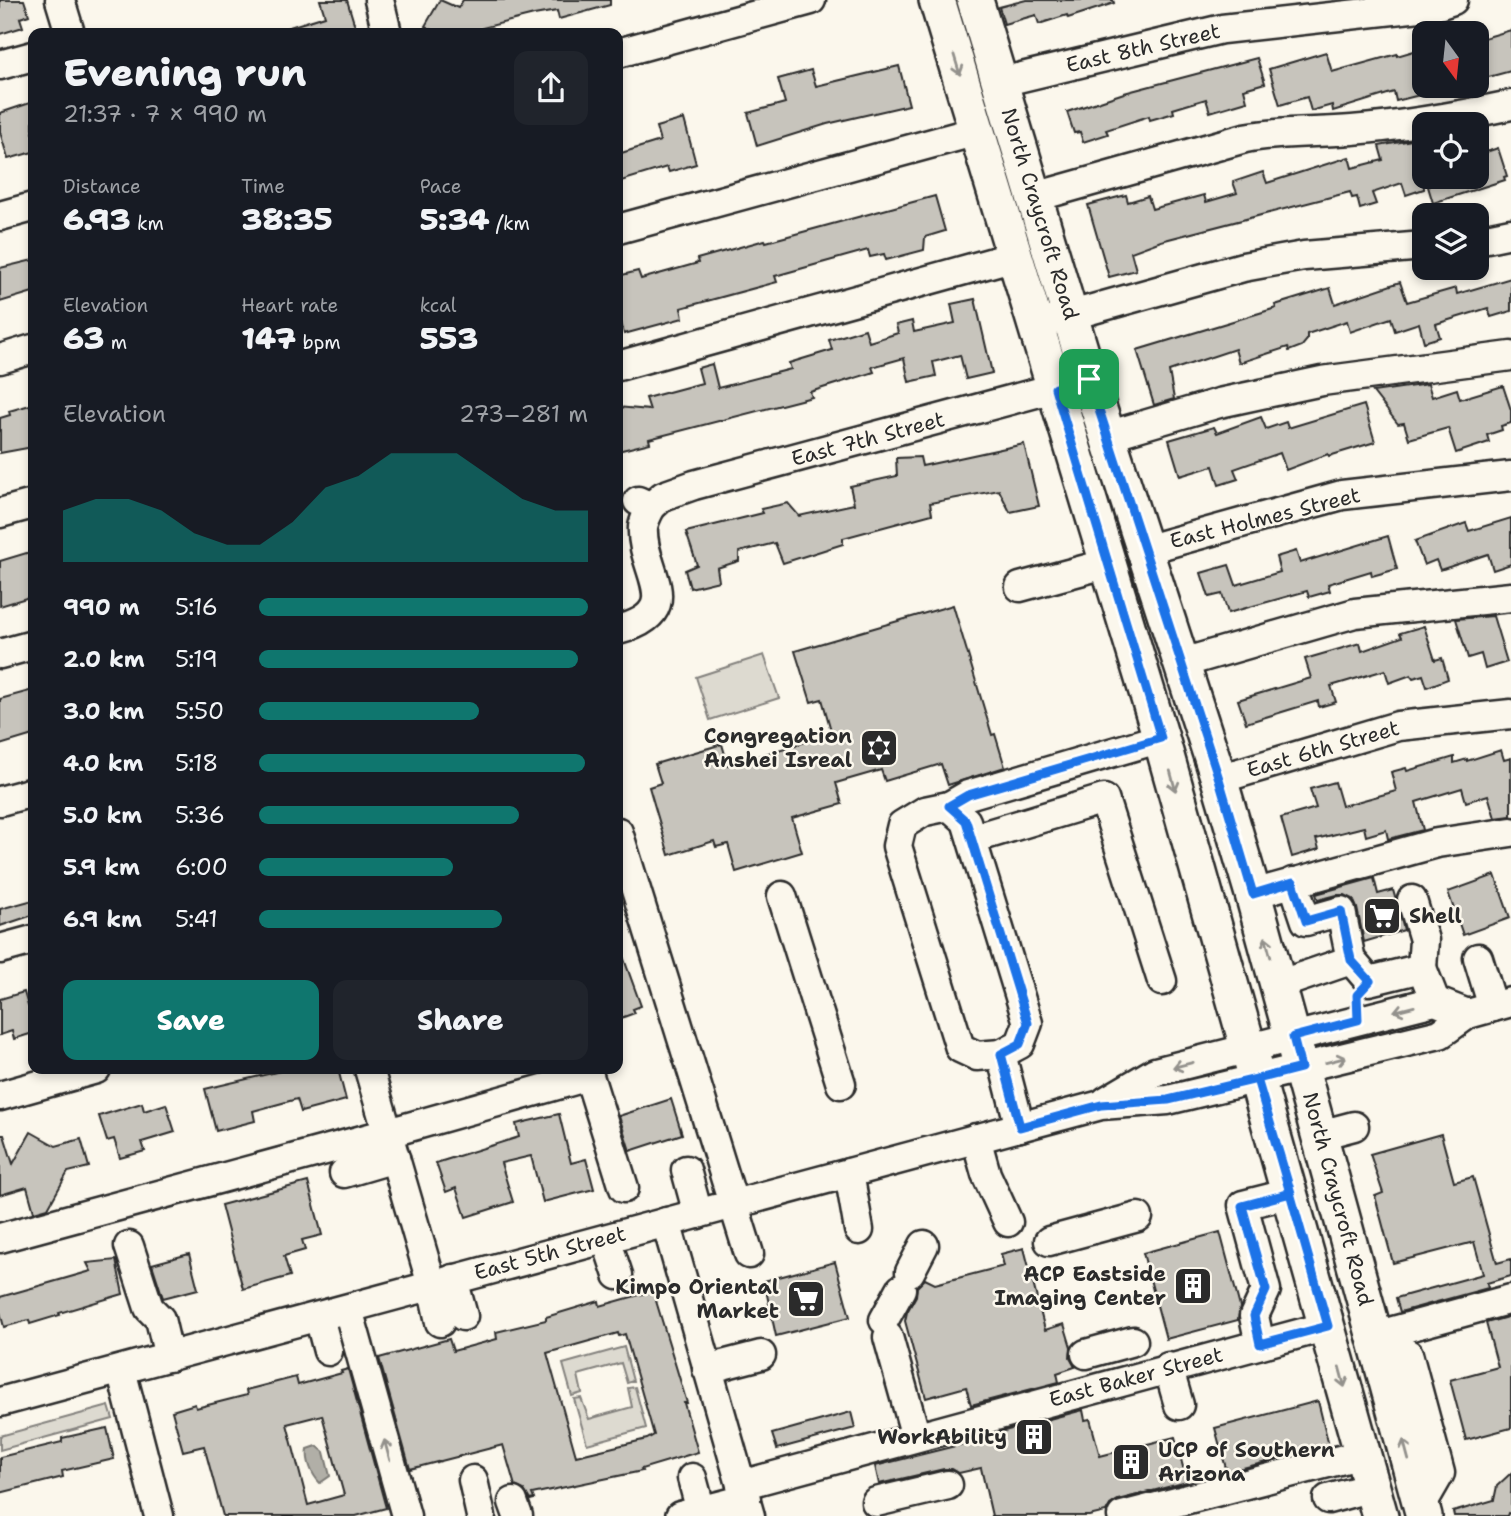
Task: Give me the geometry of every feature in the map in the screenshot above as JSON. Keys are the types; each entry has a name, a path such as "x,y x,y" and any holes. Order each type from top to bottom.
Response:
{"main road":[{"name":"North Craycroft Road","path":"937,0 1161,738 1376,1502"},
{"name":"North Craycroft Road","path":"975,0 1089,379 1219,779 1320,1135 1422,1511"}],"street":[{"path":"60,0 68,28"},
{"path":"379,0 386,28"},
{"path":"623,52 811,0"},
{"name":"East 8th Street","path":"1000,82 1222,29 1438,5 1454,0"},
{"path":"0,65 28,57"},
{"path":"1035,197 1264,134 1356,130 1454,116 1511,104"},
{"path":"623,228 977,131"},
{"path":"0,216 28,208"},
{"path":"1489,238 1511,233"},
{"path":"1036,325 1244,267 1304,256 1412,247"},
{"path":"623,365 1015,256"},
{"path":"0,359 28,351"},
{"path":"1107,436 1219,403 1322,381 1511,356"},
{"name":"East 7th Street","path":"623,628 643,621 653,610 658,589 645,542 644,503 694,485 1089,379"},
{"name":"East Holmes Street","path":"1144,550 1342,495 1511,476"},
{"path":"0,513 28,505"},
{"path":"1020,587 1109,563"},
{"path":"1182,663 1355,612 1511,597"},
{"path":"0,654 28,646"},
{"name":"East 6th Street","path":"1219,779 1398,726 1511,714"},
{"path":"949,806 966,821 1028,1023 1020,1044 1001,1054 977,1056 960,1048 897,846 902,825 925,811 949,806 968,795 1161,738"},
{"path":"0,801 28,793"},
{"path":"972,839 1104,799 1162,981"},
{"path":"1253,894 1437,842 1511,832"},
{"path":"623,848 749,1254"},
{"path":"1293,882 1306,921 1341,911 1360,971 1358,1020"},
{"path":"782,896 841,1084"},
{"path":"1412,900 1424,940 1422,968 1435,1001 1491,1008 1478,958"},
{"path":"0,949 28,941"},
{"path":"1278,985 1360,971 1422,968"},
{"name":"East 5th Street","path":"1297,1053 1358,1020 1435,1001"},
{"name":"East 5th Street","path":"0,1402 1101,1105 1155,1072 1252,1064 1297,1053 1440,1034 1491,1008"},
{"path":"1001,1054 1020,1127"},
{"path":"0,1096 78,1074"},
{"path":"370,1074 391,1146 443,1282 452,1319"},
{"path":"0,1238 391,1146 589,1076 624,1188"},
{"path":"1320,1135 1354,1126"},
{"path":"976,1138 986,1174 1007,1222"},
{"path":"344,1173 391,1146"},
{"path":"685,1170 698,1214"},
{"path":"849,1173 859,1230"},
{"path":"1260,1344 1254,1316 1266,1290 1242,1206 1291,1193"},
{"path":"1049,1241 1138,1217"},
{"path":"666,1223 746,1500"},
{"path":"606,1238 618,1275"},
{"path":"916,1437 886,1328 905,1280 924,1245"},
{"path":"129,1246 149,1308 160,1319 169,1357"},
{"path":"1375,1336 1511,1299"},
{"path":"348,1309 406,1516"},
{"path":"319,1317 328,1351"},
{"name":"East Baker Street","path":"691,1513 746,1500 916,1437 1328,1326"},
{"path":"1086,1354 1133,1341"},
{"path":"707,1369 761,1354"},
{"path":"1168,1367 1179,1405"},
{"path":"121,1370 159,1516"},
{"path":"1122,1516 1363,1454"},
{"path":"691,1513 692,1478"},
{"path":"472,1480 481,1516"},
{"path":"876,1502 948,1485"},
{"path":"1328,1499 1376,1502"}],"shaded area":[{"path":"764,655 779,698 710,720 696,677"},
{"path":"624,1347 633,1381 627,1383 621,1363 578,1375 582,1393 572,1396 563,1364"},
{"path":"635,1387 646,1428 587,1444 574,1399 581,1398 589,1419 632,1407 628,1388"},
{"path":"109,1406 113,1419 0,1450 0,1436"},
{"path":"317,1446 324,1452 330,1476 320,1483 312,1472 308,1458 308,1449"}],"building":[{"path":"0,0 24,0 29,15 20,18 23,27 0,34"},
{"path":"320,0 347,0 355,28 286,28 325,16"},
{"path":"440,0 458,8 463,0 610,0 610,5 559,19 557,11 482,28 425,26"},
{"path":"1026,0 1113,0 1114,3 1039,24 1036,15 1004,24 999,7"},
{"path":"1511,30 1511,71 1489,77 1489,36"},
{"path":"1326,52 1332,72 1412,52 1412,97 1396,101 1394,92 1333,111 1332,105 1311,111 1307,97 1280,105 1269,69"},
{"path":"1257,58 1265,83 1244,89 1247,101 1210,112 1206,99 1173,109 1174,113 1150,120 1149,116 1106,130 1108,134 1083,142 1080,132 1074,133 1067,112 1124,93"},
{"path":"899,66 909,105 827,124 757,146 748,113 785,103 778,79 811,70 816,86"},
{"path":"28,104 28,153 8,159 0,132 0,113"},
{"path":"684,119 696,164 669,172 667,167 623,180 623,152 660,141 656,127"},
{"path":"1412,140 1412,189 1424,189 1406,195 1402,183 1372,193 1376,204 1360,209 1357,197 1352,198 1350,192 1161,241 1131,252 1136,270 1109,277 1088,205 1126,195 1128,202 1148,196 1152,209 1204,195 1206,202 1237,193 1233,182 1263,172 1267,183 1349,157 1352,168 1383,160 1379,146"},
{"path":"1498,148 1507,176 1504,177 1505,180 1489,185 1489,151"},
{"path":"1429,189 1477,189 1433,203"},
{"path":"935,196 945,231 925,237 924,250 886,260 884,254 870,257 868,250 775,276 777,282 681,308 683,318 624,334 623,275 638,271 641,279 698,263 697,259 765,240 766,242"},
{"path":"28,261 28,294 0,302 0,268"},
{"path":"1511,278 1511,311 1491,317 1488,308 1436,324 1440,337 1424,342 1419,323 1395,331 1391,318 1350,332 1347,321 1307,334 1307,340 1302,346 1289,351 1288,347 1239,363 1235,349 1169,371 1174,399 1154,405 1137,350 1276,308 1275,305 1330,288 1335,304 1400,282 1407,302 1456,288 1457,294"},
{"path":"975,299 992,373 966,379 960,355 933,362 936,376 909,382 904,358 872,367 874,372 810,392 812,397 649,439 650,443 623,450 623,407 650,410 646,398 702,383 698,368 712,364 718,388 791,369 789,363 832,350 829,340 865,329 869,342 898,333 896,325 912,321 914,332 955,323 951,304"},
{"path":"1428,384 1432,397 1457,389 1460,399 1503,386 1511,410 1511,423 1501,426 1502,430 1487,435 1489,442 1456,453 1448,428 1409,439 1404,423 1398,424 1373,392"},
{"path":"1364,405 1375,442 1329,456 1328,454 1286,470 1280,453 1234,469 1238,479 1219,485 1213,466 1180,476 1169,440 1214,427 1217,433 1261,417 1266,429 1286,422 1288,428"},
{"path":"28,406 28,448 0,453 0,418 10,415 9,411"},
{"path":"1024,444 1039,506 1010,512 999,490 930,503 932,514 843,538 843,544 783,563 775,543 739,552 739,561 717,568 719,581 690,588 685,570 697,565 686,532 763,513 761,509 788,503 799,516 854,504 850,486 897,476 896,458 920,457 922,466"},
{"path":"1511,518 1511,564 1493,570 1488,554 1440,570 1436,560 1424,565 1415,541 1466,523 1469,531"},
{"path":"1388,536 1397,569 1372,576 1371,571 1328,584 1330,591 1309,597 1307,591 1228,613 1222,594 1209,597 1201,573 1229,565 1236,585 1280,572 1276,557 1296,551 1300,563"},
{"path":"28,553 28,598 0,606 0,561"},
{"path":"953,605 992,735 995,734 1005,767 948,785 941,764 885,781 881,770 836,783 842,804 792,818 802,852 736,872 728,844 716,847 714,841 669,855 649,787 661,783 655,764 722,744 728,765 832,734 822,699 811,702 795,651"},
{"path":"1493,616 1507,662 1485,669 1481,654 1468,658 1456,619"},
{"path":"1424,626 1435,660 1442,658 1448,679 1427,687 1423,675 1413,678 1411,675 1389,683 1385,670 1331,686 1336,702 1319,707 1318,701 1246,723 1238,700 1311,678 1305,659 1360,643 1362,651 1402,637 1400,633"},
{"path":"28,691 28,737 0,745 0,699"},
{"path":"1501,750 1504,760 1511,758 1511,816 1495,818 1488,795 1466,802 1462,788 1416,802 1423,830 1388,839 1386,830 1366,836 1364,827 1316,839 1319,849 1292,857 1281,818 1316,808 1310,789 1335,782 1342,806 1396,791 1391,772 1406,768 1407,771 1454,757 1454,763 1467,761"},
{"path":"1495,875 1510,918 1463,935 1448,892"},
{"name":"Shell","path":"1374,878 1378,894 1393,890 1404,930 1364,942 1353,899 1337,895 1318,900 1316,894"},
{"path":"28,901 28,917 0,926 0,909"},
{"path":"623,956 641,1006 633,1009 635,1013 623,1017"},
{"path":"24,992 28,1006 28,1035 14,1039 12,1031 0,1035 0,999"},
{"path":"268,1074 339,1074 346,1100 301,1112 297,1099 253,1111 255,1121 216,1131 205,1089"},
{"path":"671,1099 682,1134 630,1151 619,1116"},
{"path":"142,1103 144,1111 166,1104 175,1132 142,1142 145,1151 120,1158 114,1139 107,1141 99,1116"},
{"path":"559,1114 571,1163 586,1159 594,1189 543,1202 531,1156 501,1163 513,1202 466,1217 456,1188 446,1192 436,1163 519,1137 516,1124"},
{"path":"31,1132 56,1146 81,1139 89,1167 68,1172 48,1208 34,1212 27,1187 0,1195 0,1135 4,1135 13,1164"},
{"path":"1441,1134 1454,1182 1473,1177 1497,1263 1511,1259 1511,1276 1487,1283 1488,1288 1400,1312 1396,1298 1483,1274 1474,1242 1393,1263 1375,1196 1383,1193 1370,1154"},
{"path":"308,1182 322,1235 302,1240 305,1250 284,1256 290,1276 243,1289 221,1205"},
{"name":"ACP Eastside Imaging Center","path":"1220,1232 1240,1307 1238,1320 1166,1339 1143,1253"},
{"path":"1024,1248 1045,1330 1064,1324 1071,1347 1070,1358 1075,1367 1057,1373 1059,1382 971,1405 966,1387 926,1398 905,1321 917,1287 925,1279 935,1284 1004,1266 1001,1254"},
{"path":"189,1254 198,1289 163,1298 152,1264"},
{"path":"116,1260 123,1294 30,1324 29,1320 4,1327 0,1297 91,1271 87,1263"},
{"name":"Kimpo Oriental Market","path":"835,1262 850,1317 776,1336 764,1281"},
{"path":"653,1291 687,1403 684,1403 698,1452 641,1469 642,1471 532,1494 534,1499 530,1500 524,1490 515,1486 503,1445 410,1469 379,1358 449,1339 453,1351 497,1339 496,1332 546,1320 546,1317 599,1301 600,1306","holes":["618,1333 619,1336 625,1334 654,1435 576,1456 547,1353"]},
{"path":"1511,1316 1511,1428 1466,1440 1450,1380 1498,1367 1486,1323"},
{"path":"348,1369 386,1508 356,1516 223,1516 204,1446 183,1451 172,1411 247,1395 246,1390 296,1377 298,1385 342,1373 341,1371","holes":["322,1415 344,1495 308,1505 287,1424"]},
{"path":"1318,1401 1329,1446 1227,1472 1215,1428"},
{"path":"1083,1410 1085,1420 1090,1419 1100,1456 1175,1437 1187,1482 1118,1500 1110,1505 1106,1512 1089,1516 992,1516 981,1468 959,1473 944,1469 879,1484 875,1466"},
{"path":"851,1412 855,1428 777,1449 772,1434"},
{"path":"107,1428 114,1459 62,1471 63,1477 0,1493 0,1457 62,1442 62,1438"},
{"path":"1511,1473 1511,1514 1454,1516 1453,1512 1494,1500 1497,1486"}],"place":[{"name":"Congregation Anshei Isreal","path":"879,748"},
{"name":"Shell","path":"1382,916"},
{"name":"ACP Eastside Imaging Center","path":"1193,1286"},
{"name":"Kimpo Oriental Market","path":"806,1299"},
{"name":"WorkAbility","path":"1034,1437"},
{"name":"UCP of Southern Arizona","path":"1131,1462"}],"route":[{"path":"1089,379 1055,388 1161,738 968,795 949,806 966,821 1028,1023 1020,1044 1001,1054 1020,1127 1101,1105 1168,1100 1257,1079 1291,1193 1242,1206 1266,1290 1254,1316 1260,1344 1328,1326 1291,1193 1264,1104 1257,1079 1301,1068 1293,1037 1358,1020 1357,995 1370,981 1351,960 1341,911 1306,921 1293,882 1253,894 1219,779 1089,379"}]}
